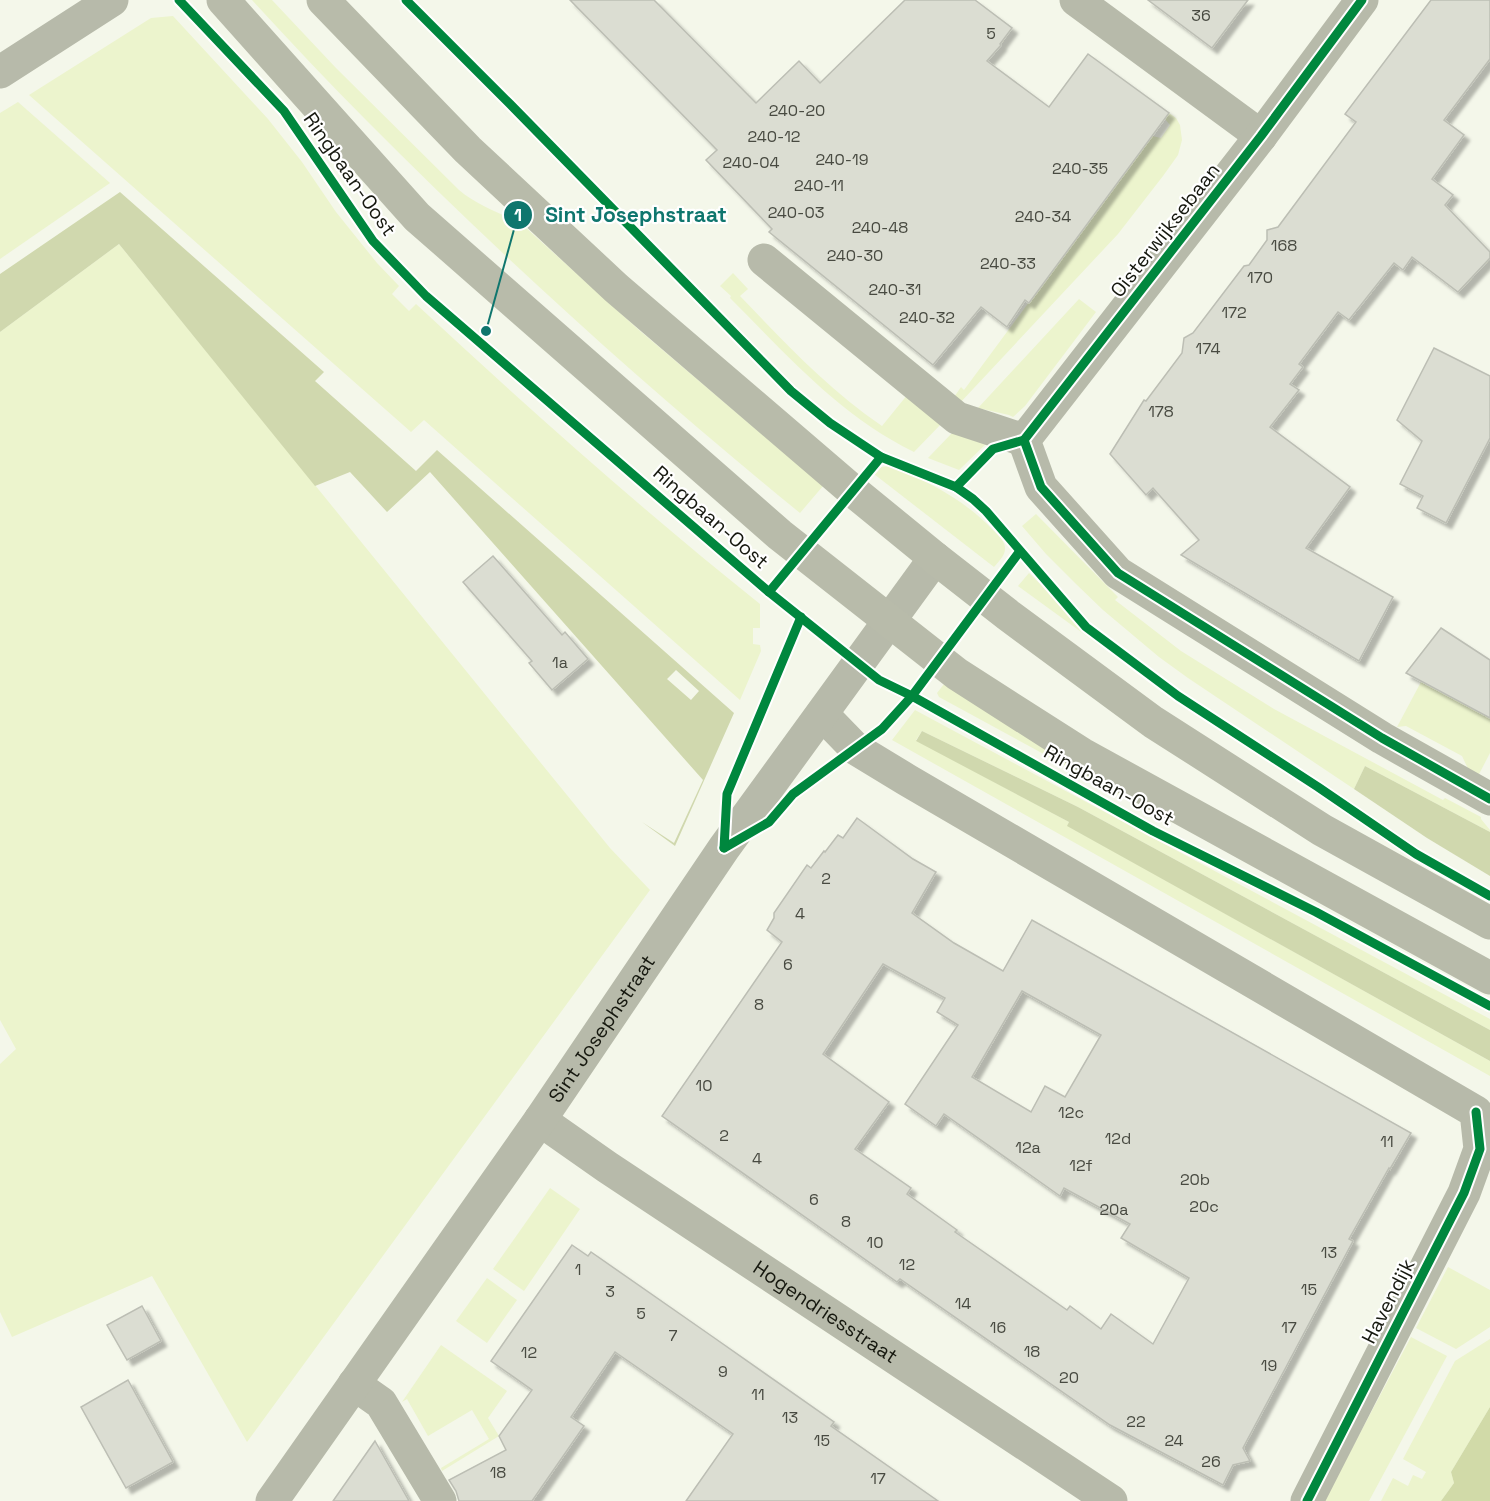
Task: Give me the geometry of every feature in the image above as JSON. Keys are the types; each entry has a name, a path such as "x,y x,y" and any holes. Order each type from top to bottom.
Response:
{"main road":[{"name":"Ringbaan-Oost","path":"223,0 417,217 780,535 957,674 1082,754 1490,978"},
{"path":"323,0 468,150 616,288 935,558 1153,722 1322,830 1490,923"}],"street":[{"path":"0,72 112,0"},
{"path":"1076,0 1261,136"},
{"name":"Oisterwijksebaan","path":"1024,440 1261,136 1362,0"},
{"path":"764,260 957,418 1024,440 1041,487 1118,573 1382,738 1490,799"},
{"name":"Sint Josephstraat","path":"272,1501 540,1120 724,848 935,558"},
{"name":"Havendijk","path":"822,714 856,749 1476,1112 1480,1149 1464,1192 1307,1501"},
{"name":"Hogendriesstraat","path":"540,1120 1111,1501"},
{"path":"354,1384 381,1403 440,1501"}],"shaded area":[{"path":"252,0 272,0 336,68 459,190 525,227 639,330 823,486 800,513 633,372 525,274 367,121"},
{"path":"173,16 268,119 302,162 336,212 377,263 399,286 392,294 409,311 416,304 585,457 760,604 760,628 753,628 753,644 760,645 761,651 740,700 424,420 411,432 29,95 151,18"},
{"path":"18,102 110,183 0,259 0,113"},
{"path":"1169,113 1180,125 1182,140 1178,155 1163,176 1118,234 959,404 952,400 961,387 964,390 1152,136 1161,138 1170,125 1165,119"},
{"path":"120,192 324,372 315,381 416,471 437,450 734,713 675,846 642,822 674,843 703,780 430,472 387,512 350,472 315,486 119,244 0,332 0,274","holes":["676,670 699,691 691,700 667,679"]},
{"path":"119,244 610,848 650,890 247,1442 152,1276 12,1337 0,1312 0,1064 16,1049 0,1020 0,332"},
{"path":"733,273 748,289 740,296 774,331 825,381 882,426 908,394 944,421 914,452 862,420 816,383 730,298 731,296 720,286"},
{"path":"1079,299 1096,312 1025,406 1013,417 978,408"},
{"path":"954,431 990,440 959,470 928,458"},
{"path":"890,466 944,492 981,518 1002,540 1005,547 1003,556 994,567 874,474 881,467"},
{"path":"1036,514 1118,597 1115,600 1181,651 1274,709 1443,800 1445,798 1481,817 1490,832 1365,766 1354,789 1188,678 1103,610 1046,554 1022,526"},
{"path":"1029,573 1078,621 1130,664 1128,666 1018,586"},
{"path":"948,679 1132,799 1130,801 939,697 937,693"},
{"path":"1421,682 1490,718 1490,753 1477,778 1471,775 1462,756 1406,726 1397,727"},
{"path":"915,710 1490,1019 1490,1030 1078,807 922,731 916,740 1069,822 1068,826 1490,1061 1490,1076 892,740"},
{"path":"922,731 1078,807 1490,1030 1490,1061 1067,826 1069,822 916,741"},
{"path":"1365,766 1490,832 1490,876 1427,838 1354,789"},
{"path":"550,1188 580,1209 524,1291 493,1269"},
{"path":"1448,1267 1490,1290 1490,1327 1456,1349 1416,1328"},
{"path":"487,1278 517,1300 487,1343 456,1321"},
{"path":"1411,1337 1447,1356 1369,1501 1324,1501"},
{"path":"1490,1339 1490,1407 1451,1472 1454,1483 1441,1501 1381,1501 1393,1478 1408,1486 1413,1475 1422,1479 1426,1472 1403,1459 1455,1361"},
{"path":"441,1345 507,1391 488,1418 499,1436 442,1471 441,1468 489,1439 472,1410 428,1436 407,1399 402,1402"},
{"path":"1490,1407 1490,1501 1441,1501 1454,1483 1451,1472"}],"building":[{"path":"570,0 654,0 756,103 799,61 820,83 905,0 975,0 1012,28 987,61 1049,107 1088,54 1169,113 1029,303 1025,300 1007,327 981,307 933,365 769,232 772,229 706,160 717,150"},
{"path":"1148,0 1248,0 1212,48"},
{"path":"1431,0 1490,0 1490,59 1444,120 1464,135 1432,179 1453,195 1445,205 1490,252 1490,258 1458,292 1412,257 1403,270 1394,263 1349,320 1338,312 1299,364 1303,367 1290,384 1299,390 1270,427 1350,487 1306,548 1393,597 1359,661 1181,555 1199,540 1153,488 1146,495 1110,454 1144,400 1146,401 1182,353 1184,338 1193,333 1244,266 1249,265 1267,240 1267,230 1278,227 1356,122 1345,114"},
{"path":"1434,348 1490,376 1490,438 1446,523 1417,508 1423,496 1400,484 1422,441 1397,420"},
{"path":"493,556 562,635 565,632 588,659 552,690 529,663 532,661 463,582"},
{"path":"1441,628 1490,660 1490,718 1406,673"},
{"path":"857,818 913,859 936,872 912,913 954,943 1003,971 1032,920 1411,1133 1349,1239 1353,1241 1243,1448 1250,1461 1233,1465 1223,1485 1110,1425 900,1279 897,1282 662,1116 782,942 767,930 774,918 774,913 807,865 811,868 838,835 843,838","holes":["883,964 945,998 937,1012 958,1025 905,1104 936,1126 944,1114 1060,1196 1064,1188 1130,1224 1121,1238 1189,1278 1153,1344 1111,1314 1101,1329 1070,1306 1067,1310 955,1232 957,1230 907,1194 911,1188 855,1149 889,1102 823,1054","1022,991 1101,1035 1065,1097 1045,1086 1031,1112 972,1077"]},
{"path":"572,1245 588,1256 591,1252 713,1337 834,1422 831,1426 938,1501 686,1501 733,1434 615,1352 571,1417 584,1426 532,1501 459,1501 449,1480 506,1450 499,1436 532,1390 491,1361"},
{"path":"142,1306 161,1341 127,1360 107,1325"},
{"path":"128,1380 173,1462 126,1488 81,1407"},
{"path":"375,1441 409,1501 333,1501"}],"cycle path":[{"path":"179,0 284,111 373,241 426,296 769,592 879,680 912,696 1153,831 1316,912 1490,1006"},
{"path":"406,0 791,391 830,423 881,457 956,487 973,499 986,511 1086,627 1178,696 1416,854 1490,896"},
{"path":"1362,0 1261,136 1024,440 1041,487 1118,573 1382,738 1490,799"},
{"path":"956,487 993,449 1024,440"},
{"path":"769,592 881,457"},
{"path":"724,848 769,822 793,794 882,729 912,696 1020,551"},
{"path":"724,848 727,794 801,617"},
{"path":"1307,1501 1464,1193 1480,1149 1476,1112"}],"place":[{"name":"Sint Josephstraat","path":"486,331"}]}
